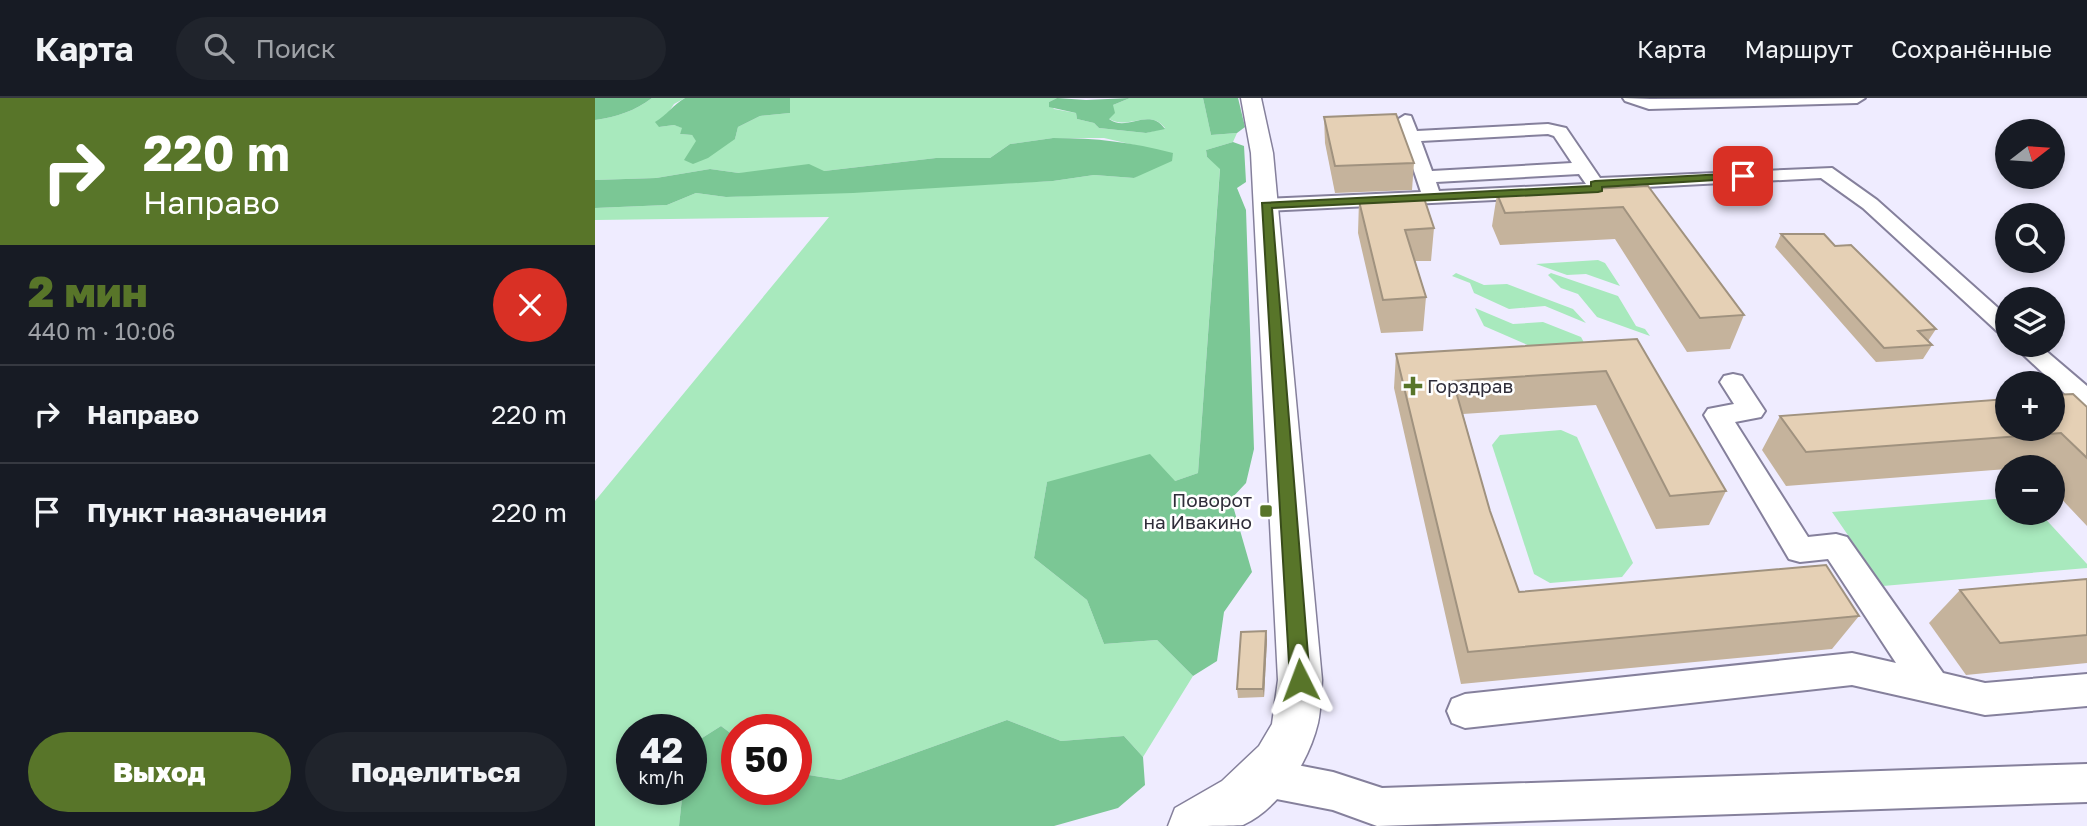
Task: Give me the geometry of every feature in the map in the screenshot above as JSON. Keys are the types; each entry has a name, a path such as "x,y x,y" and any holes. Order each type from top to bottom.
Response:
{"main road":[{"path":"1193,826 1233,804 1265,778 1293,729 1300,680 1262,153 1251,98"}],"street":[{"path":"1631,98 1649,104 1857,98"},
{"path":"1405,120 1490,116"},
{"path":"1266,205 1598,189 1560,132 1405,120"},
{"path":"1405,120 1425,157 1425,177 1432,197"},
{"path":"1545,151 1572,150"},
{"path":"1425,177 1825,172 1870,204 1995,317"},
{"path":"2036,357 2079,406"},
{"path":"1733,382 1752,411 1717,415 1800,550 1836,546 1932,687"},
{"path":"1465,710 1852,669 1985,699 2087,690"},
{"path":"1265,778 1333,791 1384,817 2087,783"}],"green space":[{"path":"595,98 652,98 625,113 595,120"},
{"path":"652,98 685,98 674,104 659,127 674,125 683,128 680,134 692,135 696,140 735,139 738,127 760,116 790,113 790,98 1057,98 1049,102 1054,109 1076,113 1077,119 1094,123 1099,128 1146,133 1165,128 1159,122 1145,119 1115,122 1108,118 1113,105 1130,98 1203,98 1211,135 1237,133 1233,142 1206,150 1207,157 1220,168 1198,473 1175,481 1047,482 1034,558 1087,600 1104,644 1157,640 1193,676 1143,757 1124,736 1061,741 1007,720 840,780 812,776 812,714 721,714 721,726 707,735 707,714 616,714 616,805 681,805 679,826 595,826 595,501 829,217 595,220 595,208 667,205 696,193 726,197 1053,181 1094,175 1134,178 1173,154 1104,138 1053,138 1010,144 990,158 936,158 824,171 739,173 710,169 656,178 595,180 595,120 625,113"},
{"path":"685,98 790,98 790,113 760,116 738,127 735,139 708,158 693,164 684,160 696,141 692,135 680,134 682,128 674,125 659,127 655,122"},
{"path":"1057,98 1130,98 1113,105 1115,113 1109,119 1116,123 1152,120 1165,129 1146,133 1099,128 1094,123 1077,119 1076,113 1049,107 1049,102"},
{"path":"1203,98 1238,98 1245,127 1237,133 1211,135"},
{"path":"1053,138 1128,143 1173,153 1172,161 1134,178 1094,175 1053,181 853,193 726,197 696,193 667,205 595,208 595,180 656,178 710,169 739,173 809,164 824,171 936,158 990,158 1010,144"},
{"path":"1233,142 1244,146 1246,182 1237,188 1246,210 1254,449 1246,483 1231,499 1252,572 1224,612 1217,661 1193,676 1157,640 1104,644 1087,600 1034,558 1047,482 1150,454 1175,481 1198,473 1220,169 1207,157 1206,150"},
{"path":"1598,260 1605,263 1620,286 1586,274 1567,275 1536,264"},
{"path":"1456,273 1484,285 1507,284 1573,309 1586,323 1545,306 1509,309 1474,293 1470,283 1452,276"},
{"path":"1551,273 1618,296 1636,326 1645,329 1650,336 1597,317 1578,294 1561,288 1548,275"},
{"path":"1475,308 1513,324 1543,322 1581,337 1587,348 1582,349 1569,343 1530,346 1484,326"},
{"path":"1561,430 1577,437 1633,563 1622,577 1550,583 1534,574 1492,445 1500,435"},
{"path":"1995,499 1995,525 2051,525 2087,564 2087,568 1883,586 1832,512"},
{"path":"1007,720 1061,741 1124,736 1143,757 1145,785 1118,808 1054,826 679,826 681,805 707,805 707,735 721,726 721,805 812,805 812,776 840,780"}],"building":[{"path":"1396,114 1414,163 1335,166 1324,117"},
{"path":"1648,186 1744,315 1700,318 1623,207 1505,213 1497,194"},
{"path":"1424,198 1434,228 1405,230 1426,297 1383,300 1359,201"},
{"path":"1781,234 1824,234 1835,246 1851,245 1936,329 1918,331 1932,345 1884,348"},
{"path":"1637,339 1726,491 1670,496 1606,371 1453,381 1490,511 1519,592 1826,565 1859,616 1468,652 1396,354"},
{"path":"2065,394 2073,394 2087,407 2087,458 2065,437"},
{"path":"1995,400 1995,438 1806,452 1780,416"},
{"path":"2087,579 2087,635 2000,643 1960,590"},
{"path":"1266,631 1263,689 1237,689 1241,632"}],"place":[{"name":"Горздрав","path":"1413,386"},
{"name":"Поворот на Ивакино","path":"1266,511"}],"route":[{"path":"1300,680 1266,205 1598,189 1595,184 1743,176"}]}
